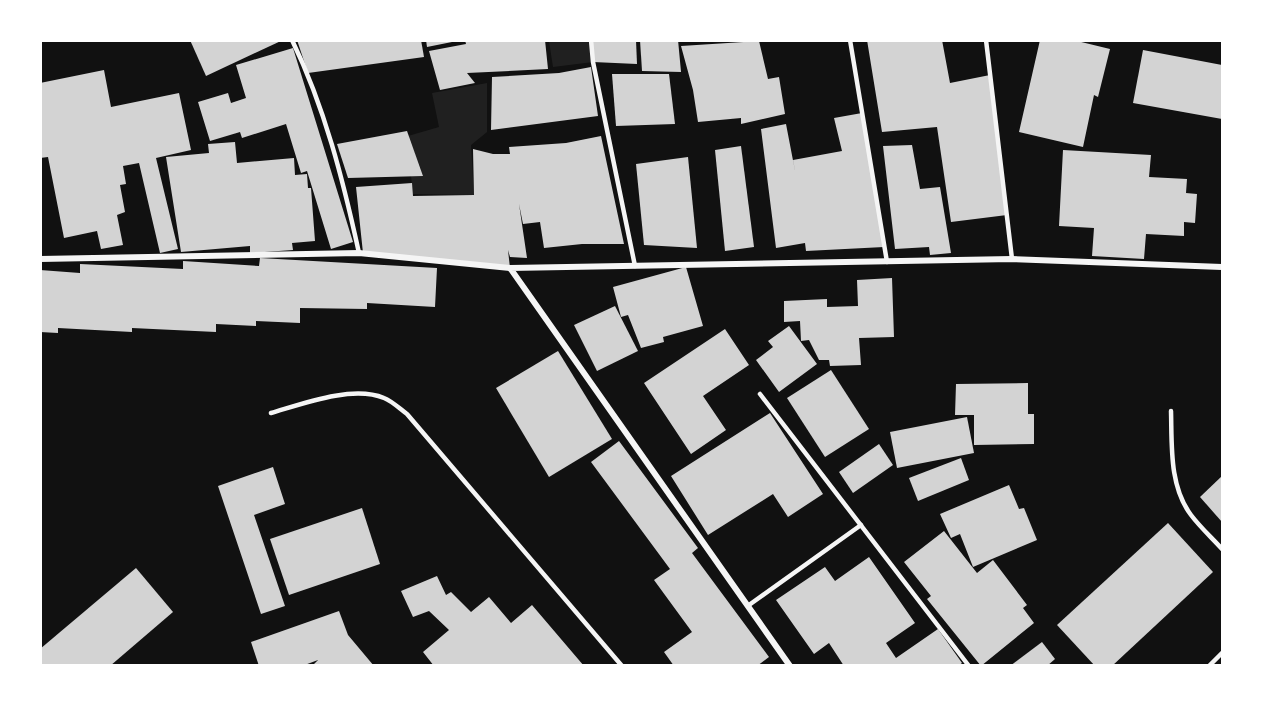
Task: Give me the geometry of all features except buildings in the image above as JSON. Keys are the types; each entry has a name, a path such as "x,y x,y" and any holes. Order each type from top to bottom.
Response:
{"street":[{"path":"40,259 359,253 510,268 1012,259 1222,267"},
{"path":"510,268 790,666"}],"lane":[{"path":"292,40 310,78 343,177 359,253"},
{"path":"591,40 593,62 635,266"},
{"path":"850,40 886,262"},
{"path":"986,40 1012,259"},
{"path":"760,393 969,666"},
{"path":"271,413 328,397 357,394 384,398 407,414 622,666"},
{"path":"1171,411 1172,454 1177,487 1190,514 1222,549"},
{"path":"748,605 861,525"},
{"path":"1209,666 1222,653"}],"shaded area":[{"path":"549,41 591,41 593,62 553,67"},
{"path":"487,83 487,132 471,145 474,195 413,194 411,176 423,175 408,136 439,127 432,93"}]}
